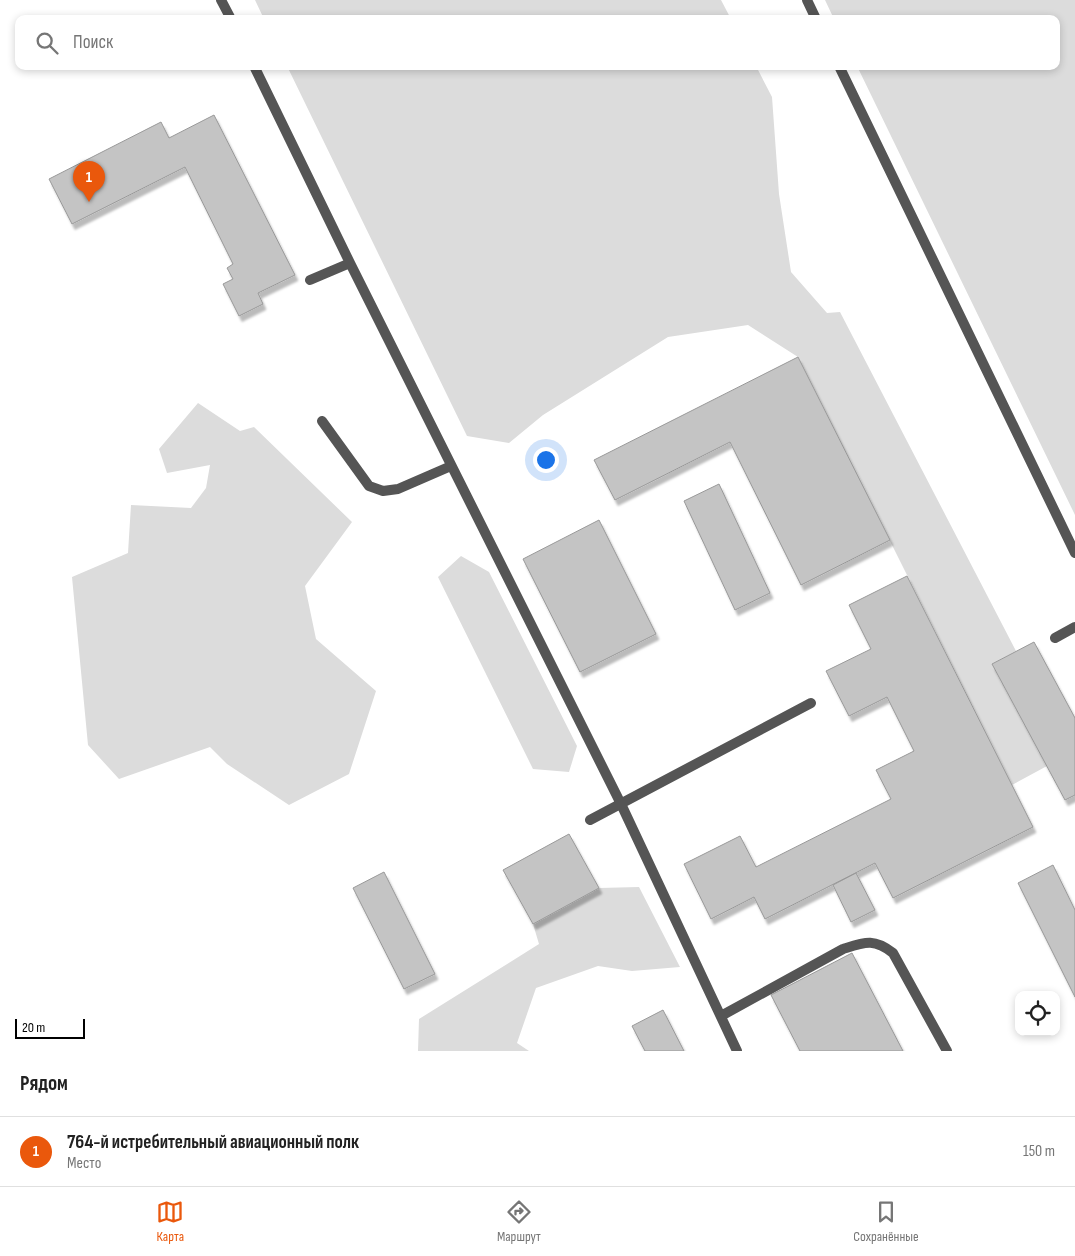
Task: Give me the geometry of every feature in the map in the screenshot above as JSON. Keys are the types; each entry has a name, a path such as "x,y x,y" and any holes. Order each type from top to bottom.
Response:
{"lane":[{"path":"221,0 228,15"},
{"path":"807,0 814,15"},
{"path":"256,70 350,263 621,804 737,1051"},
{"path":"841,70 1075,552"},
{"path":"310,280 350,263"},
{"path":"322,421 369,486 383,491 398,489 451,466"},
{"path":"1055,638 1075,627"},
{"path":"590,820 811,703"},
{"path":"721,1016 843,949 864,943 881,944 893,953 947,1051"}],"shaded area":[{"path":"255,0 721,0 729,15 262,15"},
{"path":"825,0 1075,0 1075,515 859,70 1060,70 1060,15 832,15"},
{"path":"289,70 758,70 772,97 779,194 791,272 827,313 840,312 1016,651 992,664 1047,766 1012,785 798,357 748,325 668,337 543,415 509,443 467,436"},
{"path":"198,403 240,431 254,427 352,522 305,586 316,639 376,691 349,774 289,805 227,764 210,747 119,779 88,745 72,577 128,553 131,505 191,508 206,488 210,465 167,473 159,449"},
{"path":"461,556 489,572 577,746 569,772 533,769 438,577"},
{"path":"639,887 680,967 632,971 598,966 536,988 517,1043 529,1051 418,1051 419,1019 539,944 533,924 599,888"}],"building":[{"path":"214,115 295,275 258,293 263,304 239,316 223,284 233,279 227,268 233,264 185,167 72,224 49,179 161,122 169,138"},
{"path":"798,357 890,540 801,585 730,442 615,500 594,460"},
{"path":"719,484 770,593 735,610 684,501"},
{"path":"599,520 656,634 580,672 523,559"},
{"path":"907,576 1033,827 893,898 875,863 765,919 754,897 711,919 684,864 740,836 756,867 891,799 876,770 914,751 887,697 849,716 826,671 871,649 849,605"},
{"path":"1034,642 1075,718 1075,795 1065,800 992,664"},
{"path":"569,834 599,888 533,924 503,870"},
{"path":"1053,865 1075,910 1075,997 1018,883"},
{"path":"384,872 435,974 404,989 353,888"},
{"path":"856,873 875,910 851,922 833,885"},
{"path":"852,953 903,1051 800,1051 771,995"},
{"path":"663,1010 684,1051 645,1051 632,1026"}],"place":[{"name":"764-й истребительный авиационный полк","path":"89,202"}]}
